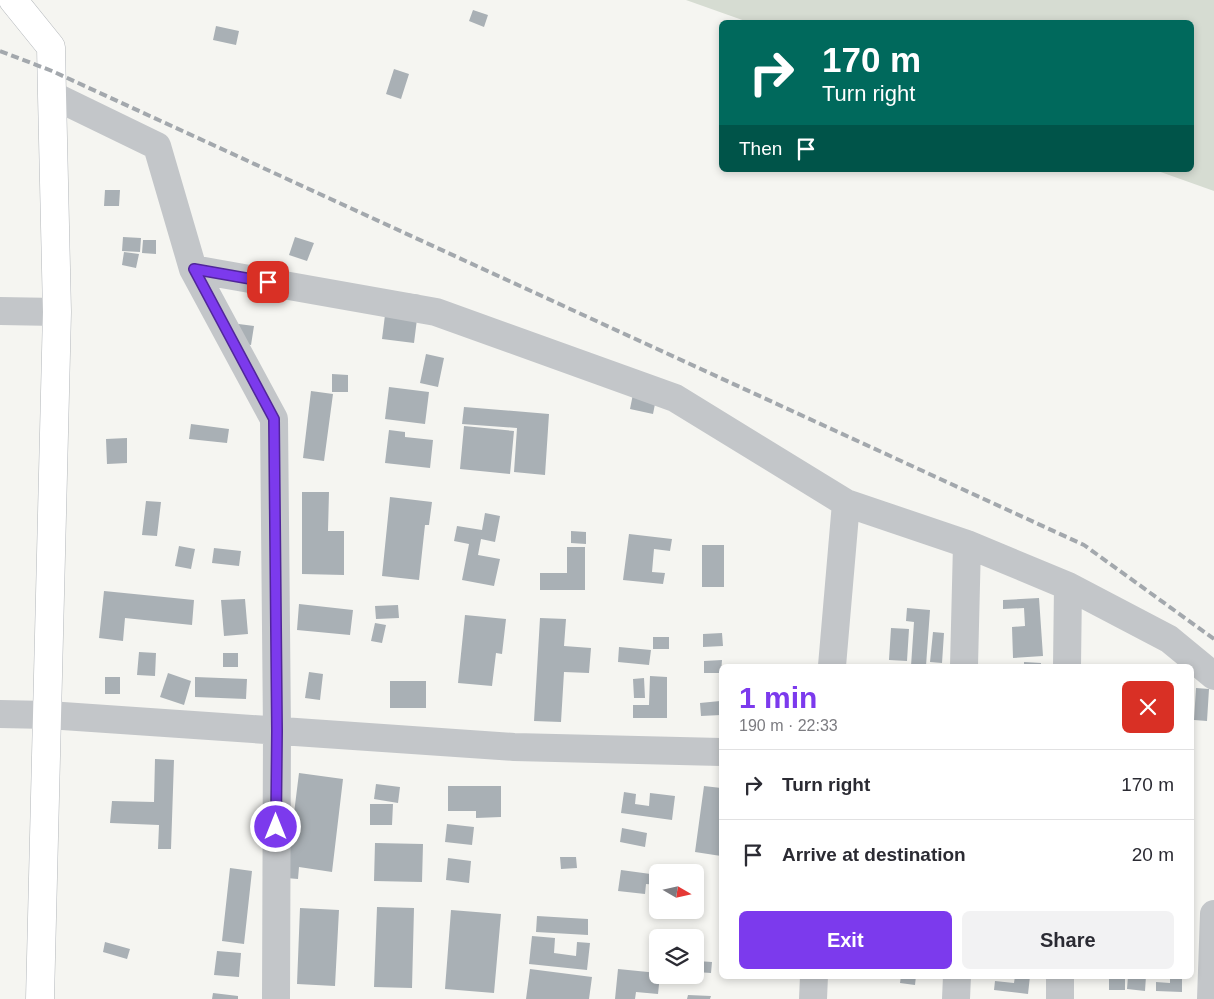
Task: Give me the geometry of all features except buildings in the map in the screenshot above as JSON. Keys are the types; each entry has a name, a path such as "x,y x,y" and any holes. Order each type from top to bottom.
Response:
{"main road":[{"path":"14,0 51,48 57,312 40,999"}],"street":[{"path":"52,95 157,146 194,269 274,419 277,731 276,999"},
{"path":"194,269 436,312 675,398 846,503 967,544 1068,586 1170,639 1214,676"},
{"path":"0,310 57,312"},
{"path":"832,664 846,503"},
{"path":"964,664 967,544"},
{"path":"1067,664 1068,586"},
{"path":"0,714 48,715 514,747 719,752"},
{"path":"1211,999 1214,914"},
{"path":"813,999 814,979"},
{"path":"956,999 957,979"},
{"path":"1060,979 1060,999"}],"shaded area":[{"path":"686,0 1214,0 1214,191 1161,172 1194,172 1194,20 742,20"}],"railway":[{"path":"0,51 52,71 1084,545 1214,639"}],"route":[{"path":"268,282 194,269 274,419 276,827"}]}
